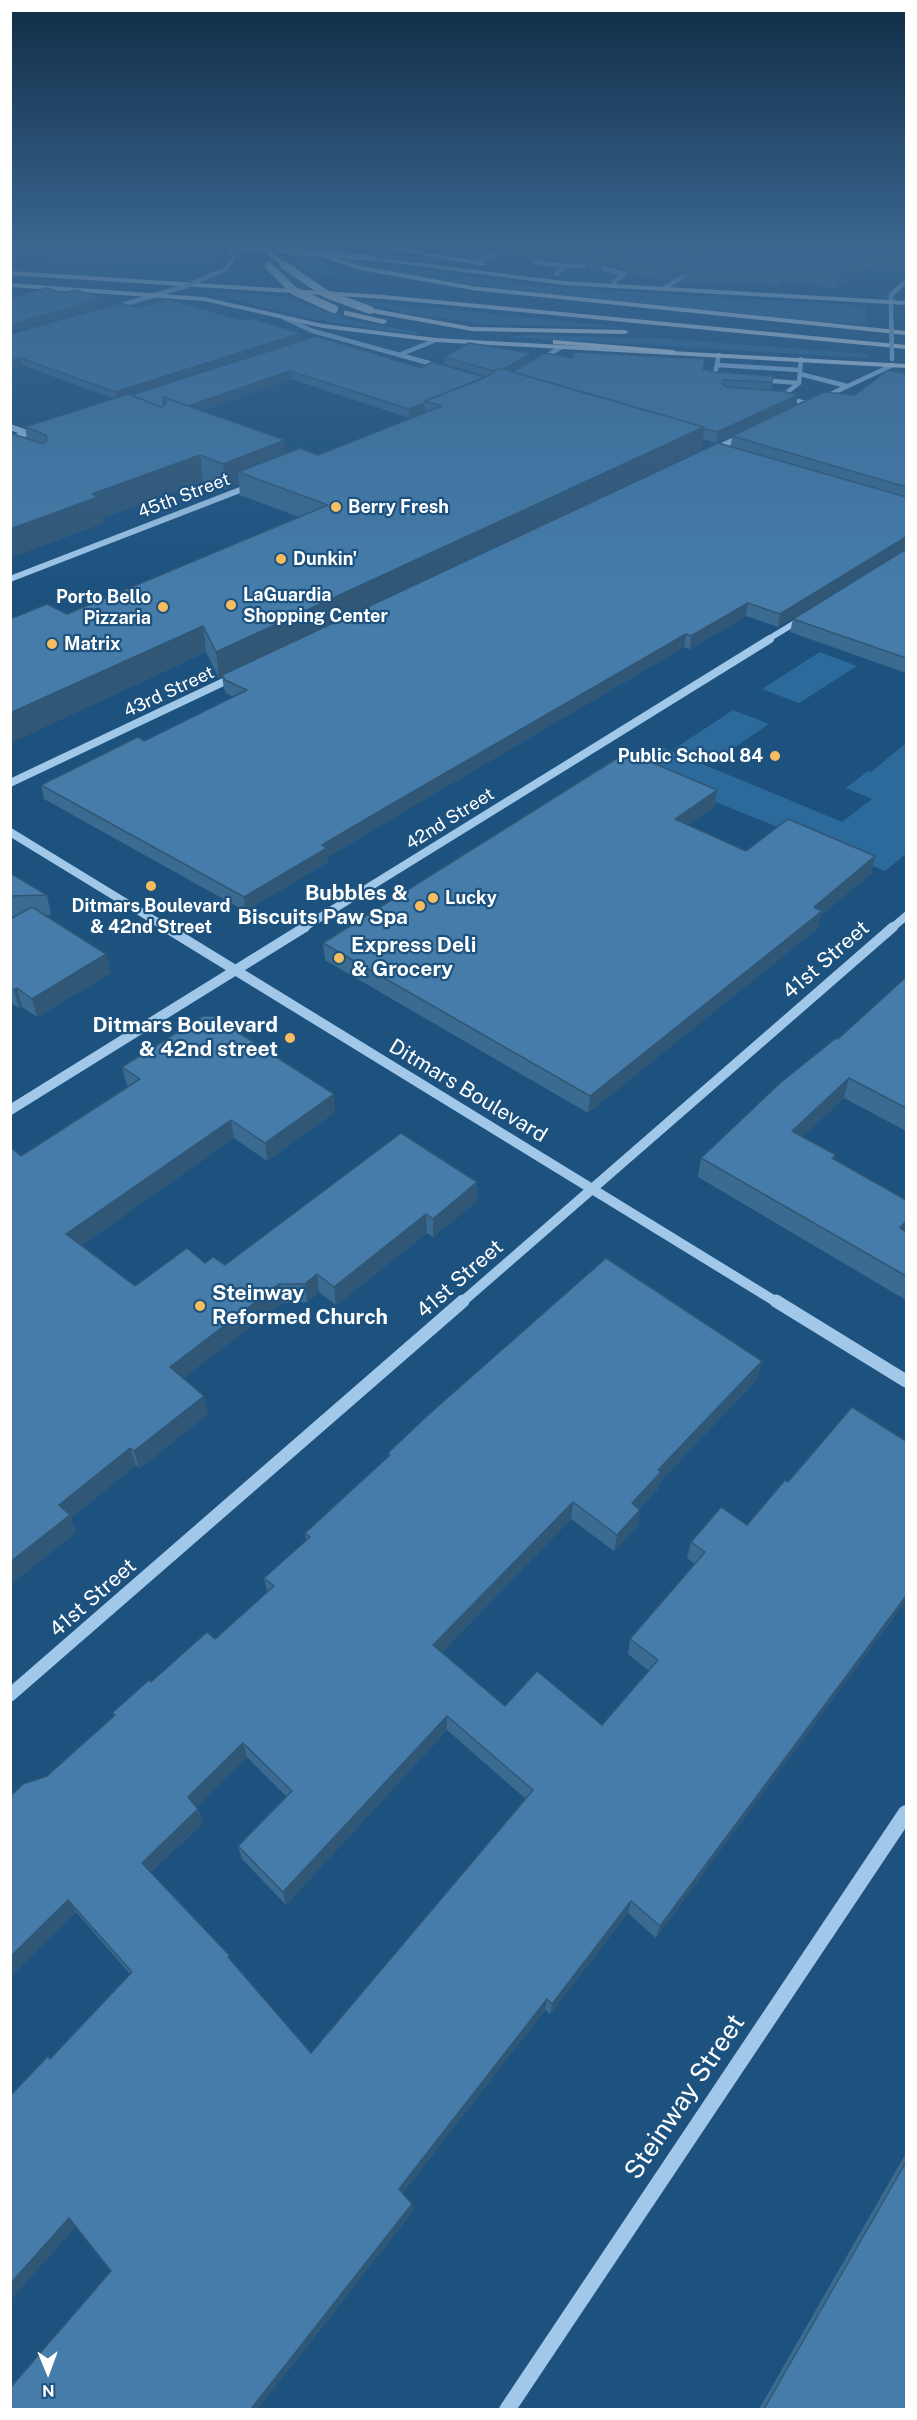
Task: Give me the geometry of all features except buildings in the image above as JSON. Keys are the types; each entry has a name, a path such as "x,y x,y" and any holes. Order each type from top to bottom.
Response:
{"main road":[{"path":"830,360 893,362 906,366"}],"street":[{"path":"417,360 453,370"},
{"path":"530,367 541,360"},
{"path":"718,360 714,378 726,379"},
{"path":"781,397 799,382 801,360"},
{"path":"800,408 893,362 904,375"},
{"path":"717,365 800,372 847,386"},
{"path":"756,380 799,382"},
{"path":"771,396 810,404"},
{"path":"10,439 48,426"},
{"path":"10,427 27,433"},
{"path":"716,449 752,432"},
{"path":"706,449 727,452"},
{"name":"45th Street","path":"10,579 258,483"},
{"name":"42nd Street","path":"10,1110 807,616"},
{"name":"43rd Street","path":"10,783 241,674"},
{"name":"Ditmars Boulevard","path":"10,832 906,1381"},
{"name":"41st Street","path":"10,1695 906,916"},
{"name":"Steinway Street","path":"507,2409 906,1813"}],"shaded area":[{"path":"820,652 857,666 799,703 762,689"},
{"path":"733,710 769,724 710,764 674,749"},
{"path":"906,743 906,854 885,871 628,766 659,746 842,822 872,799 846,788 868,771 871,772"}],"place":[{"name":"Berry Fresh","path":"336,507"},
{"name":"Dunkin'","path":"281,559"},
{"name":"LaGuardia Shopping Center","path":"231,605"},
{"name":"Porto Bello Pizzaria","path":"163,607"},
{"name":"Matrix","path":"52,644"},
{"name":"Public School 84","path":"775,756"},
{"name":"Ditmars Boulevard & 42nd Street","path":"151,886"},
{"name":"Lucky","path":"433,898"},
{"name":"Bubbles & Biscuits Paw Spa","path":"420,906"},
{"name":"Express Deli & Grocery","path":"339,958"},
{"name":"Ditmars Boulevard & 42nd street","path":"290,1038"},
{"name":"Steinway Reformed Church","path":"200,1306"}]}
